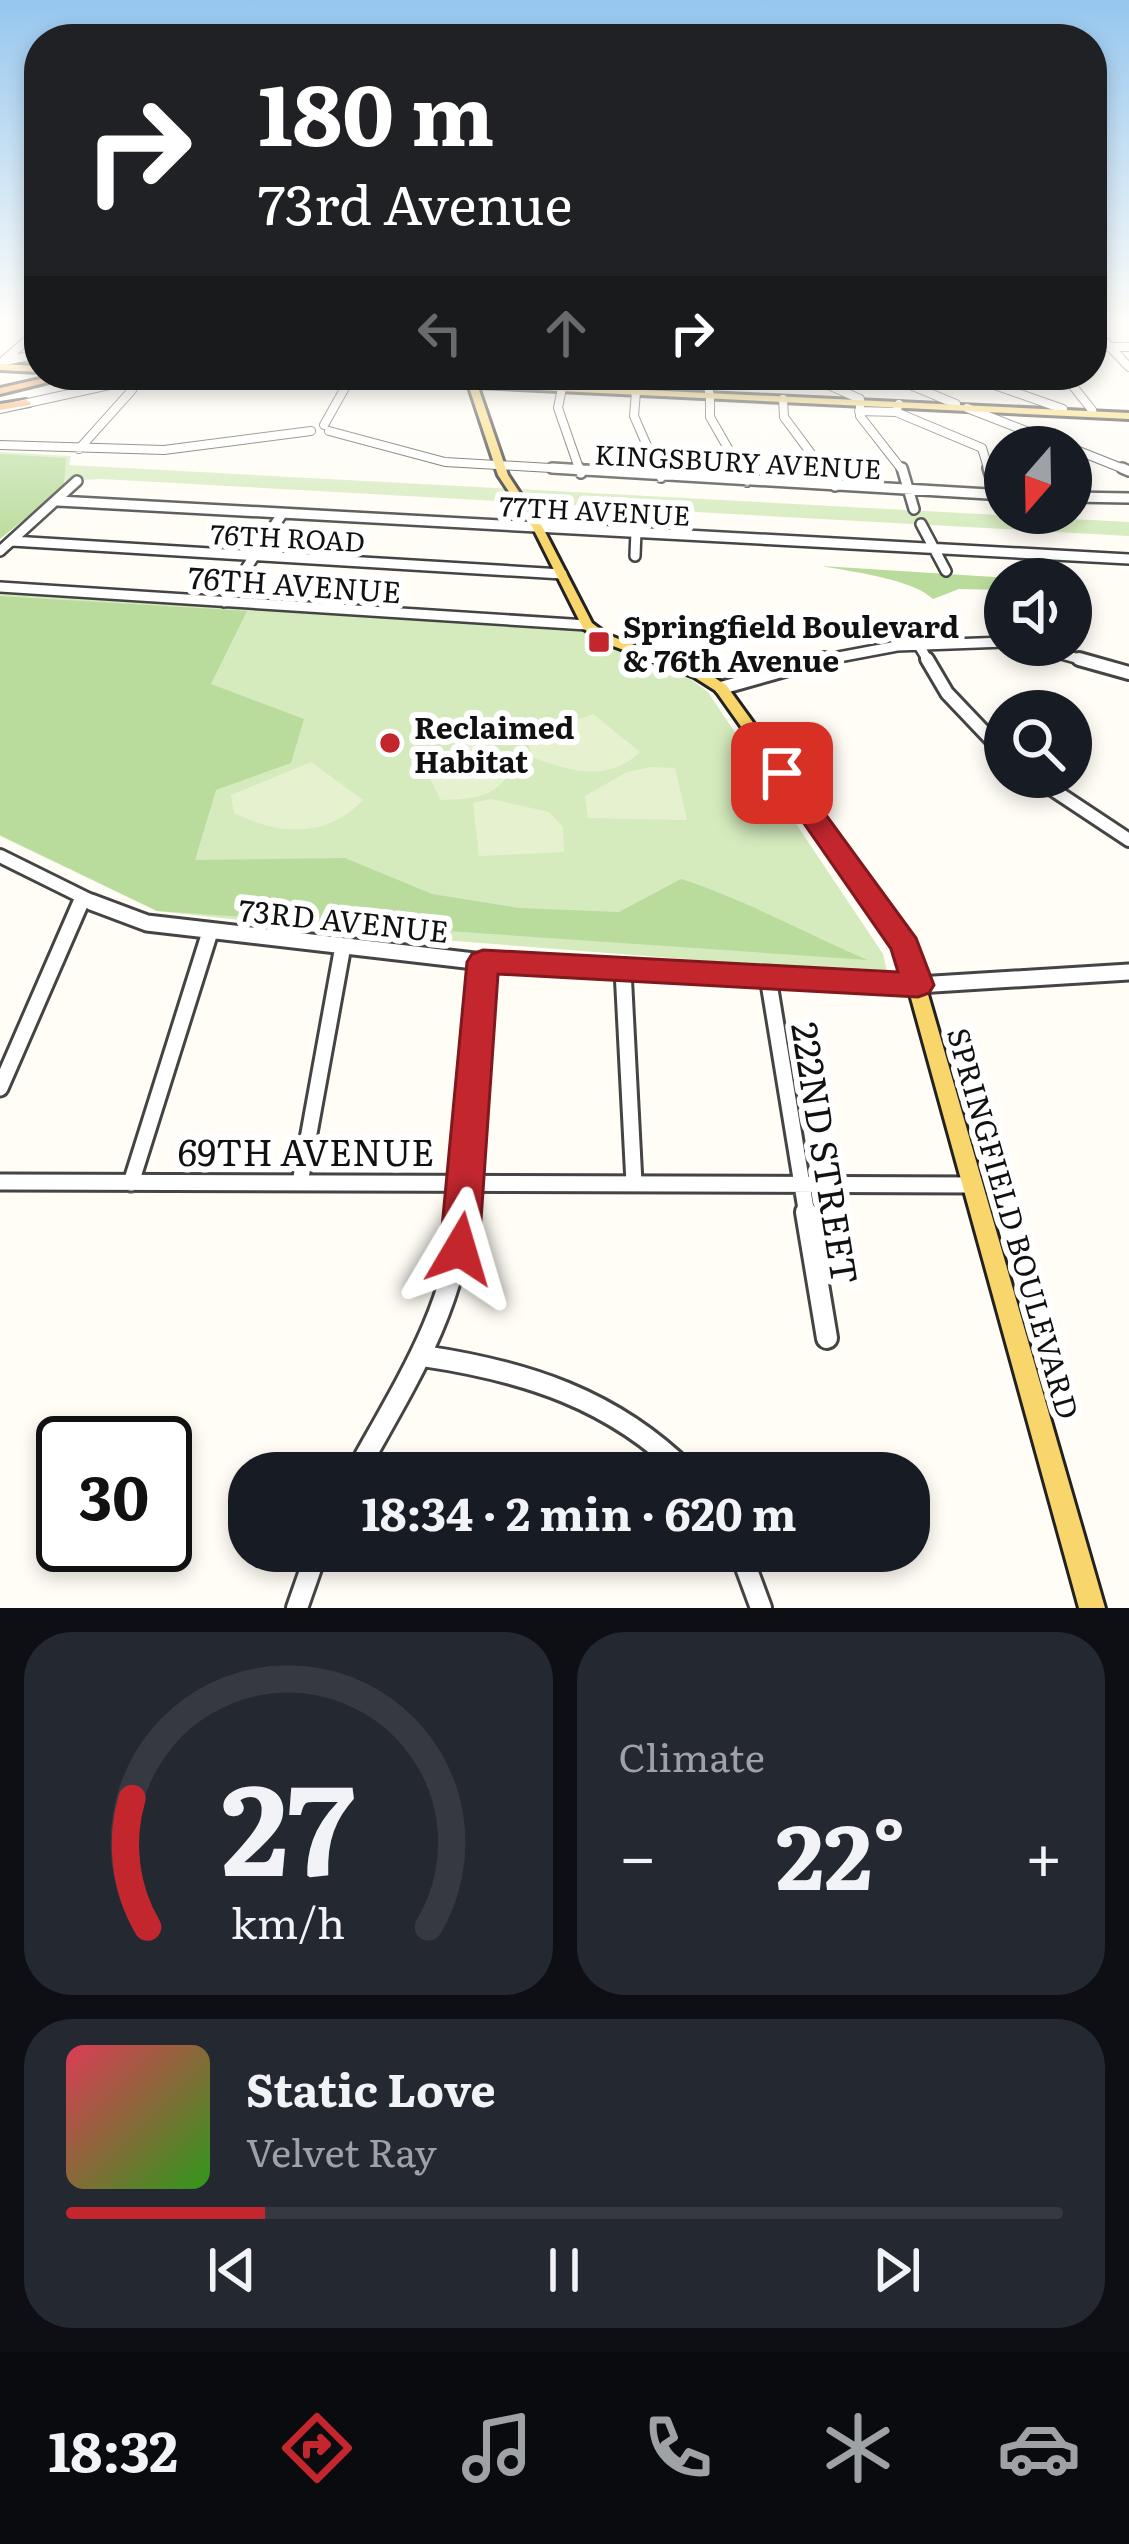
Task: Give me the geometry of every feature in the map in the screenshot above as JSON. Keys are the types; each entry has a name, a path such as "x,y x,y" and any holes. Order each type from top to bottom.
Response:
{"highway":[{"path":"0,408 26,403"}],"main road":[{"path":"476,395 501,466 587,625"},
{"path":"725,395 1129,414"},
{"path":"726,395 898,408 1030,402 1129,414"},
{"name":"SPRINGFIELD BOULEVARD","path":"587,625 604,638 699,674 721,688 905,946 1092,1608"}],"street":[{"path":"26,403 58,395"},
{"path":"0,445 79,448 127,395"},
{"path":"327,428 342,395"},
{"path":"561,395 558,408 581,473"},
{"path":"635,395 633,412 662,477"},
{"path":"710,395 710,417 747,481"},
{"path":"843,395 860,404 900,464 914,509"},
{"path":"935,395 1013,426"},
{"path":"1014,395 1030,402"},
{"path":"1080,395 1092,410"},
{"path":"783,399 784,416 835,486"},
{"path":"898,408 982,448 984,453"},
{"name":"KINGSBURY AVENUE","path":"79,448 164,451 327,428 445,462 984,494"},
{"path":"1092,457 1129,471"},
{"path":"0,550 77,481"},
{"path":"1092,497 1129,498"},
{"name":"77TH AVENUE","path":"58,501 1129,559"},
{"path":"224,602 282,514"},
{"path":"921,524 946,571"},
{"path":"635,556 636,531"},
{"name":"76TH ROAD","path":"12,541 562,574"},
{"name":"76TH AVENUE","path":"0,587 587,625"},
{"path":"721,688 812,659 918,644 984,642"},
{"path":"918,644 946,693 984,732"},
{"path":"1092,663 1129,673"},
{"path":"1065,798 1129,840"},
{"path":"1113,830 1129,823"},
{"name":"73RD AVENUE","path":"0,856 82,899 147,922 483,962 918,985 1129,972"},
{"path":"0,1088 82,899"},
{"path":"131,1183 210,932"},
{"path":"300,1183 344,946"},
{"path":"368,1452 440,1319 460,1249 483,962"},
{"path":"623,970 634,1183"},
{"name":"222ND STREET","path":"768,977 827,1339"},
{"name":"69TH AVENUE","path":"0,1182 973,1185"},
{"path":"423,1356 484,1364 560,1387 617,1414 662,1452"},
{"path":"297,1608 310,1572"},
{"path":"748,1572 761,1608"}],"green space":[{"path":"0,452 71,456 69,465 984,514 984,528 102,479 60,481 0,537"},
{"path":"0,454 66,458 64,487 0,539"},
{"path":"1092,520 1129,522 1129,536 1092,534"},
{"path":"822,566 984,576 984,590 959,589 933,599 897,581"},
{"path":"0,591 585,630 708,692 883,954 888,975 378,935 157,911 0,836"},
{"path":"0,596 247,611 211,684 304,719 291,763 216,790 195,860 345,858 432,894 519,908 619,912 681,879 868,960 157,911 0,835"},
{"path":"593,714 640,752 602,771 574,770 532,757 527,738"},
{"path":"487,741 503,752 508,775 502,783 470,798 441,800 419,758"},
{"path":"311,762 363,800 333,822 302,829 268,826 234,813 231,795"},
{"path":"675,768 687,820 588,818 585,796 627,772"},
{"path":"491,799 549,812 563,827 564,852 479,856 473,803"}],"place":[{"name":"Springfield Boulevard & 76th Avenue","path":"599,642"},
{"name":"Reclaimed Habitat","path":"390,743"}],"route":[{"path":"460,1249 483,962 918,985 905,946 782,773"}]}
